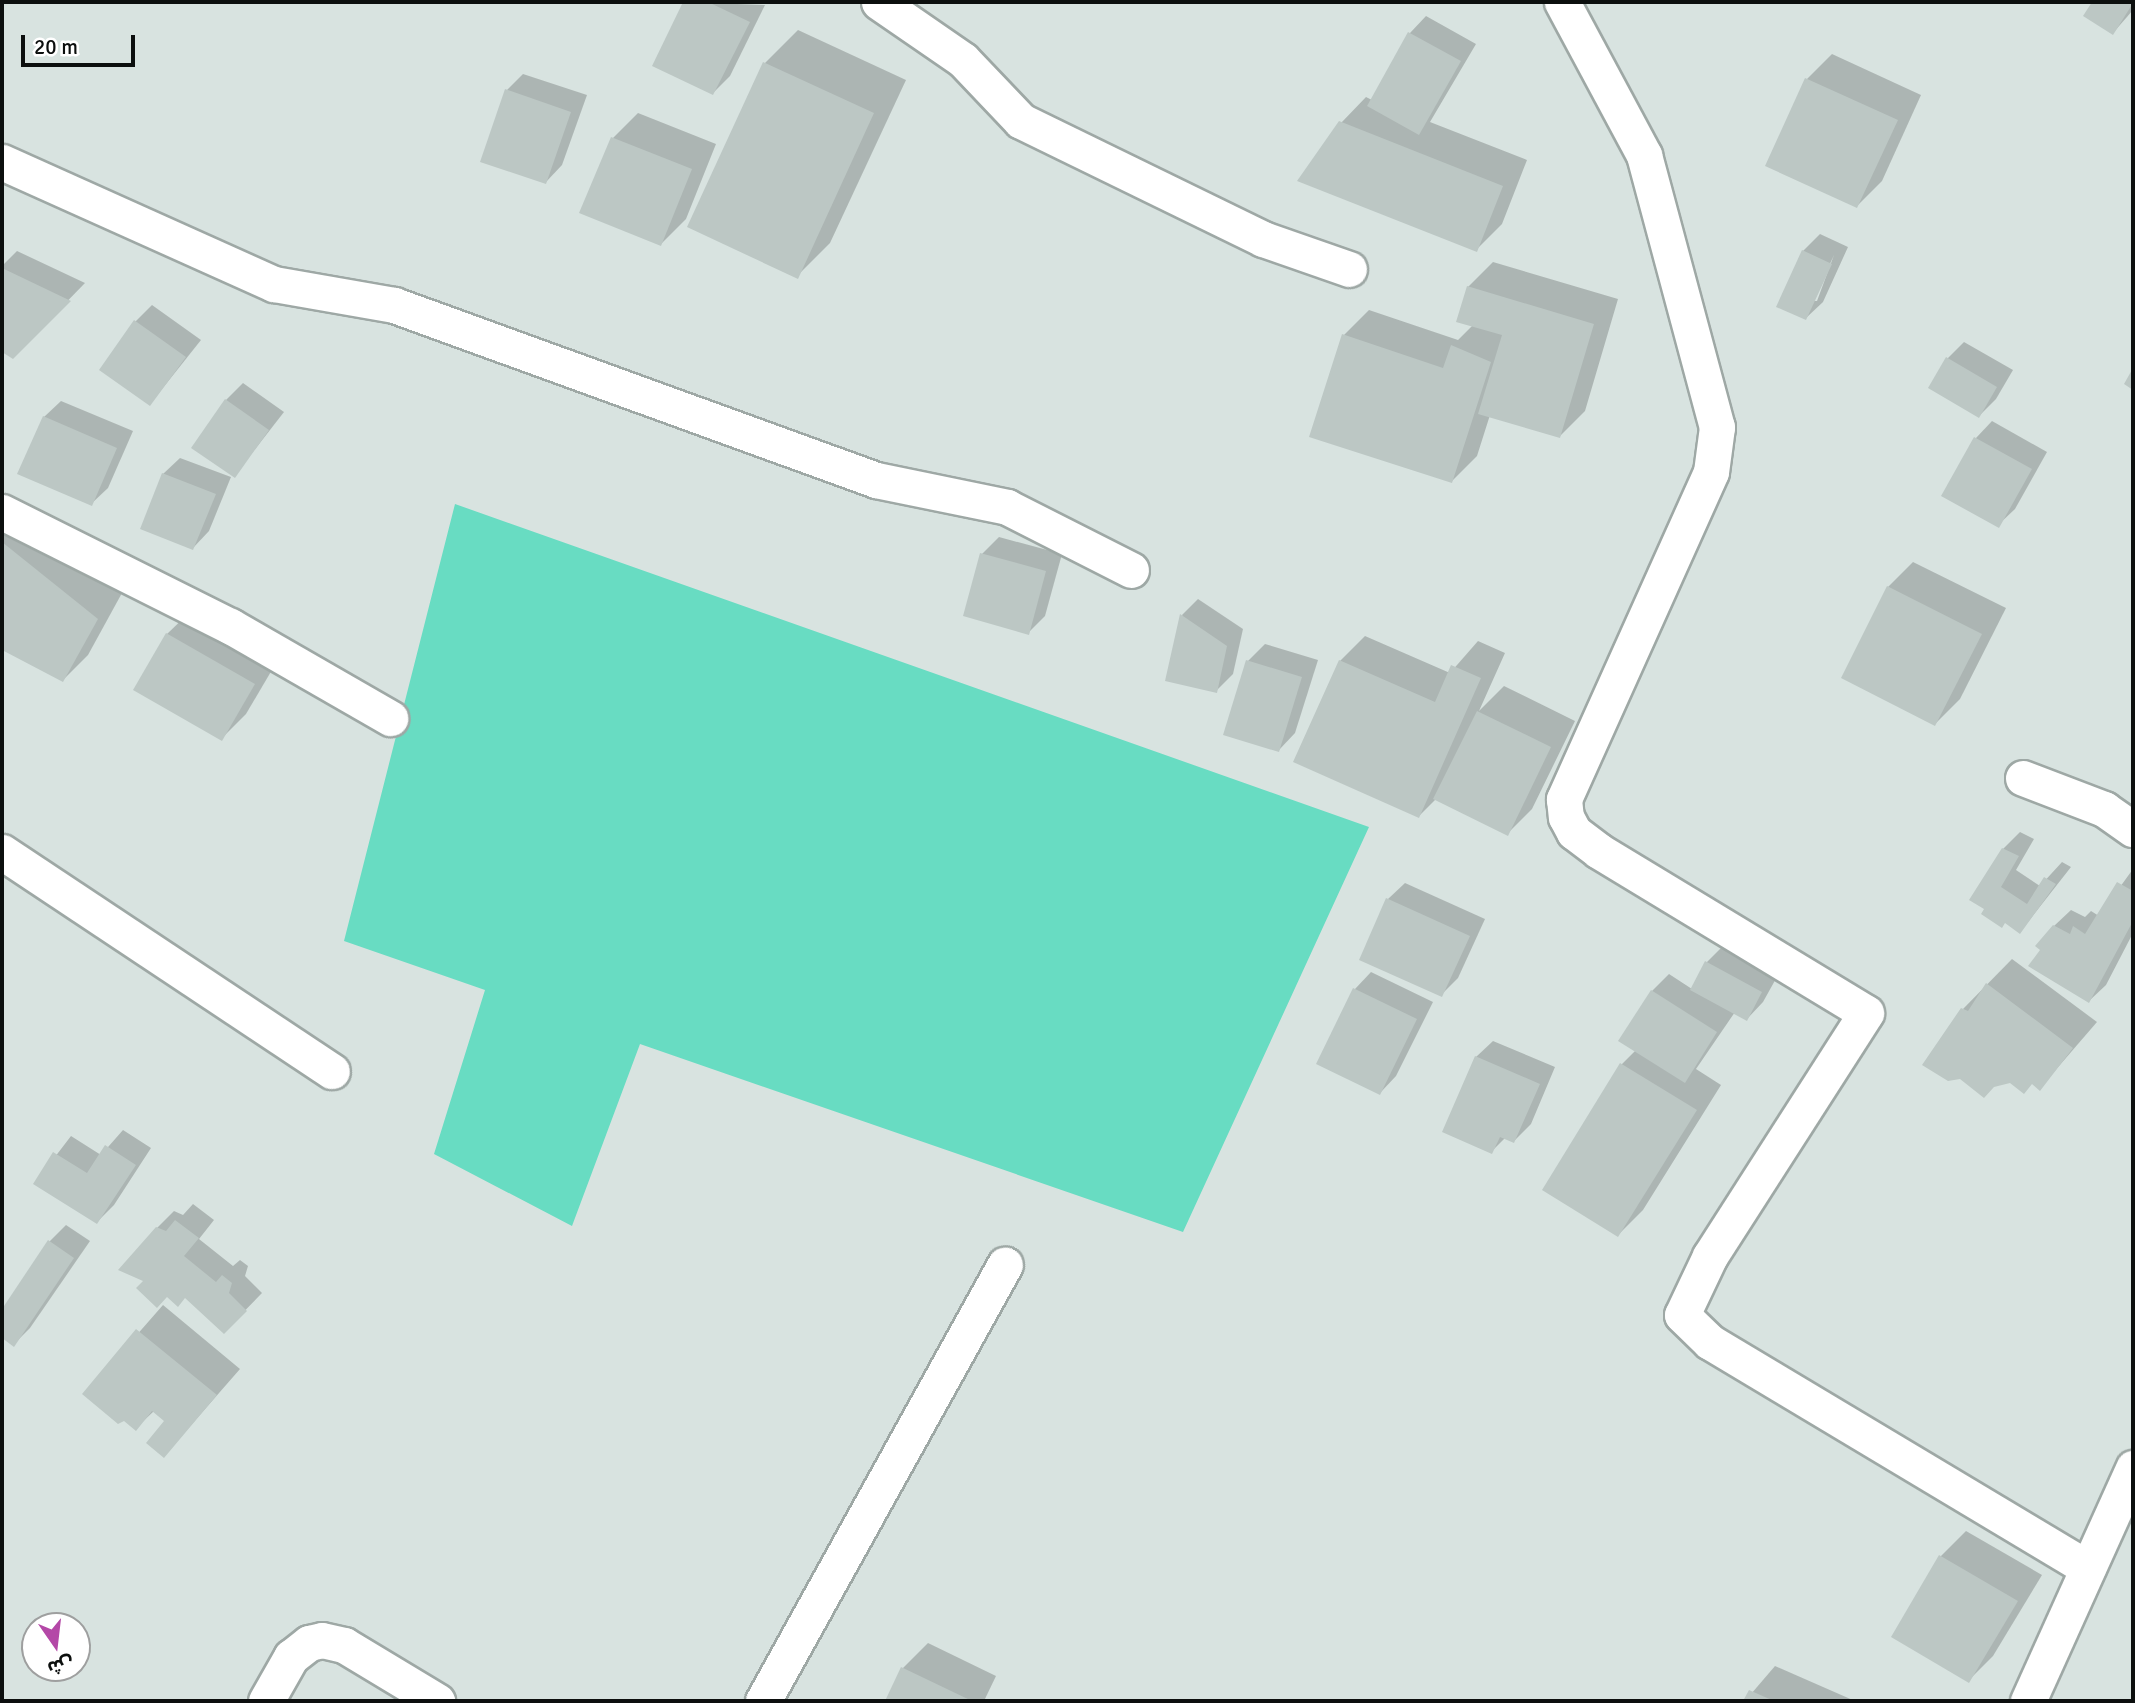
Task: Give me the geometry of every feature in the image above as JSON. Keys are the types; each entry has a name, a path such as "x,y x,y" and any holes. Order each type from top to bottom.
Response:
{"street":[{"path":"878,2 963,60 1021,121 1263,239 1349,269"},
{"path":"1562,2 1644,156 1717,427 1711,472 1607,713 1564,799 1566,817 1574,832 1599,851 1866,1013 1710,1256 1682,1315 1710,1342 2088,1568"},
{"path":"2,162 274,284 394,305 876,480 1007,507 1131,570"},
{"path":"2,512 230,626 390,718"},
{"path":"2022,778 2105,809 2133,829"},
{"path":"2,852 332,1070"},
{"path":"764,1701 1005,1265"},
{"path":"2028,1701 2133,1468"},
{"path":"266,1701 291,1657 309,1643 322,1640 344,1644 437,1701"}],"green space":[{"path":"455,504 1369,827 1183,1232 640,1044 572,1226 434,1154 485,990 344,941"}],"building":[{"path":"683,2 708,2 750,22 713,95 652,66"},
{"path":"2092,2 2133,3 2113,35 2083,16"},
{"path":"1408,32 1461,61 1419,135 1367,106"},
{"path":"763,62 874,113 798,279 687,227"},
{"path":"1805,78 1898,120 1857,208 1765,166"},
{"path":"505,89 571,112 546,184 480,162"},
{"path":"1339,121 1503,186 1477,252 1297,181"},
{"path":"611,137 692,169 661,246 579,213"},
{"path":"1802,250 1832,264 1806,320 1776,307"},
{"path":"2,268 71,301 13,359 2,352"},
{"path":"1467,286 1594,324 1560,438 1478,414 1502,335 1456,322"},
{"path":"134,320 186,357 150,406 99,370"},
{"path":"1342,334 1443,368 1451,345 1491,362 1452,483 1309,437"},
{"path":"1946,357 1997,387 1979,418 1928,388"},
{"path":"2133,368 2133,390 2124,384"},
{"path":"225,399 269,430 235,478 191,448"},
{"path":"43,416 117,448 92,506 17,474"},
{"path":"1974,437 2032,469 1999,528 1941,496"},
{"path":"162,473 216,494 193,550 140,529"},
{"path":"2,542 98,619 63,682 2,650"},
{"path":"980,553 1046,571 1029,635 963,616"},
{"path":"1887,586 1982,634 1935,726 1841,678"},
{"path":"1180,614 1227,646 1217,693 1165,681"},
{"path":"166,633 255,684 222,741 133,690"},
{"path":"1246,660 1302,677 1279,752 1223,735"},
{"path":"1339,660 1435,702 1451,665 1481,678 1419,818 1293,762"},
{"path":"1477,711 1551,747 1508,836 1433,799"},
{"path":"2002,848 2019,856 2001,887 2027,904 2044,877 2056,884 2020,934 2005,923 2002,928 1981,914 1984,909 1969,900"},
{"path":"2117,882 2133,891 2133,921 2089,1003 2028,966 2040,950 2035,946 2053,925 2070,934 2073,926 2085,934"},
{"path":"1386,898 1470,936 1442,997 1359,960"},
{"path":"1705,961 1762,992 1747,1021 1690,990"},
{"path":"1986,983 2073,1048 2040,1091 2032,1084 2024,1094 2010,1083 1994,1087 1984,1098 1960,1079 1948,1081 1922,1065 1961,1008 1968,1011"},
{"path":"1353,988 1417,1019 1380,1095 1316,1064"},
{"path":"1651,990 1717,1032 1685,1083 1618,1041"},
{"path":"1475,1056 1540,1084 1514,1143 1500,1137 1492,1154 1442,1132"},
{"path":"1620,1063 1697,1110 1618,1237 1542,1190"},
{"path":"105,1145 136,1165 97,1224 33,1184 53,1152 87,1173"},
{"path":"175,1220 199,1238 184,1256 216,1282 222,1275 232,1283 229,1293 247,1311 224,1334 185,1298 178,1307 167,1297 157,1308 136,1288 143,1281 118,1270 156,1227 166,1231"},
{"path":"48,1240 74,1258 14,1347 2,1338 2,1309"},
{"path":"136,1329 217,1395 164,1458 146,1443 164,1421 152,1411 136,1431 124,1421 118,1424 82,1394"},
{"path":"1939,1555 2018,1601 1969,1683 1891,1637"},
{"path":"901,1667 972,1701 885,1701"},
{"path":"1749,1690 1774,1701 1743,1701"}]}
